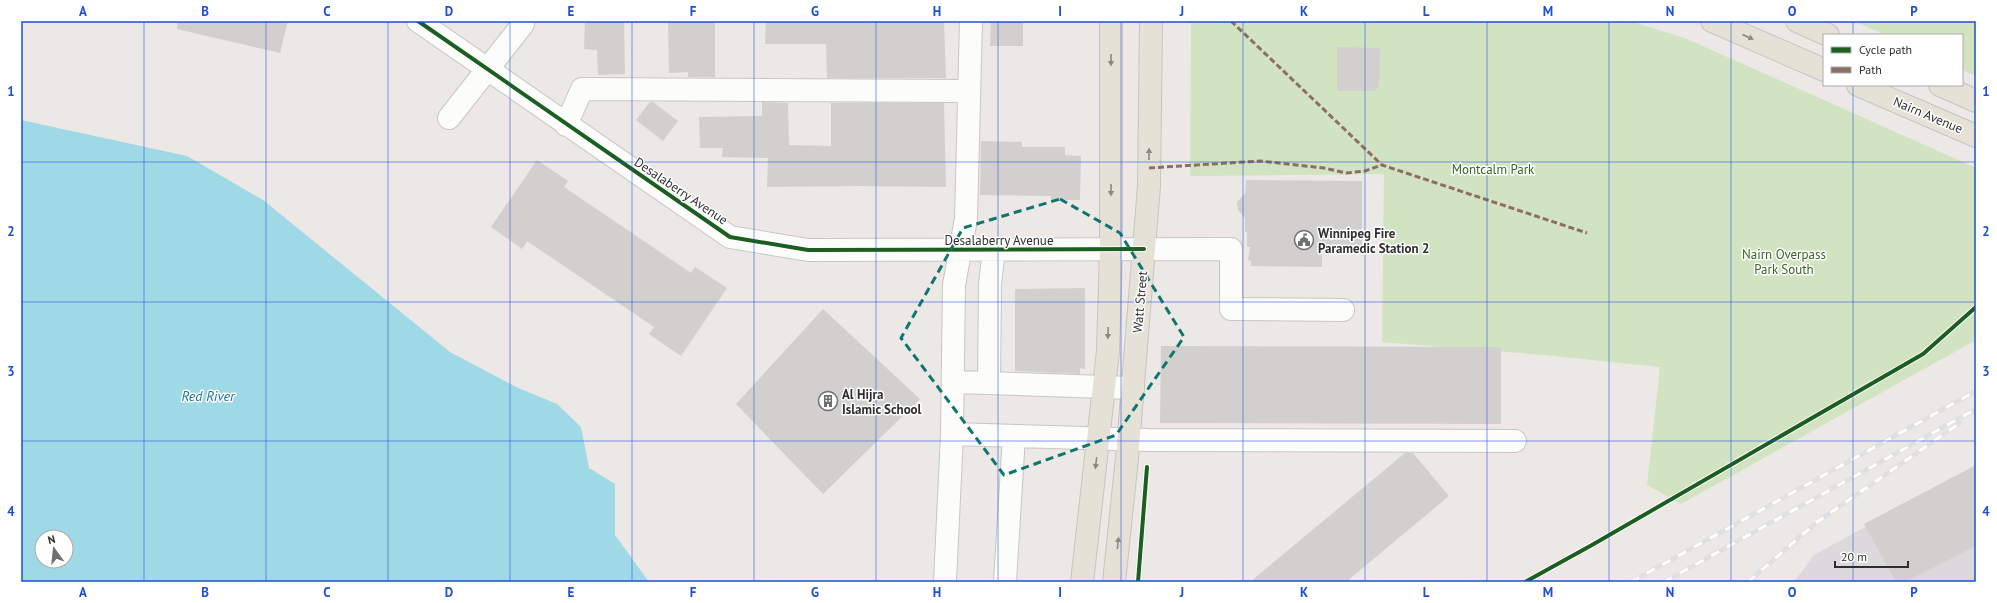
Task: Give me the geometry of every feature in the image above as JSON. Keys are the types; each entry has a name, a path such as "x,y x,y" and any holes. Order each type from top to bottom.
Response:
{"main road":[{"path":"1082,582 1108,351 1111,249 1111,21"},
{"name":"Watt Street","path":"1114,582 1129,439 1144,249 1148,186 1151,21"},
{"path":"1150,53 1163,21"},
{"path":"1712,21 1823,70"},
{"path":"1797,21 1826,34"},
{"path":"1942,86 1976,101"},
{"name":"Nairn Avenue","path":"1868,89 1976,136"}],"street":[{"path":"449,118 522,24 522,21"},
{"path":"945,582 952,434 954,285 966,219 968,91 971,21"},
{"name":"Desalaberry Avenue","path":"422,22 566,125 730,237 808,250 1231,249 1231,309 1343,310"},
{"path":"566,125 582,89 968,91"},
{"path":"989,383 990,284 994,250"},
{"path":"953,382 1133,388"},
{"path":"952,434 1099,439 1515,442"},
{"path":"1005,582 1014,436"}],"highlighted area":[{"path":"1060,199 1120,233 1184,337 1116,435 1004,475 901,338 963,228"}],"shaded area":[{"path":"1976,466 1976,582 1794,582 1814,555"}],"green space":[{"path":"1191,21 1631,21 1687,39 1976,168 1976,340 1681,504 1647,485 1660,367 1544,355 1382,342 1384,174 1190,176"},
{"path":"1854,21 1976,21 1976,76 1963,70 1963,34 1883,34"}],"water":[{"name":"Red River","path":"21,120 187,156 263,200 450,352 516,387 557,404 581,427 589,468 615,484 615,535 649,582 21,582"}],"building":[{"path":"178,21 288,21 280,53 177,29"},
{"path":"585,21 624,21 625,74 598,75 597,50 584,49"},
{"path":"668,21 715,21 715,77 688,77 688,72 669,73"},
{"path":"766,21 944,21 946,78 827,78 826,44 765,44"},
{"path":"991,21 1023,21 1023,46 990,46"},
{"path":"1337,47 1380,48 1379,86 1374,91 1337,91"},
{"path":"650,102 653,102 678,121 663,141 636,120"},
{"path":"762,102 788,103 789,145 831,146 831,103 944,103 946,187 767,187 768,158 722,157 723,148 700,148 699,117 762,116"},
{"path":"981,141 1022,142 1022,147 1065,147 1065,155 1081,156 1080,200 1051,200 1051,196 980,195"},
{"path":"537,160 568,181 564,187 691,273 695,267 727,288 681,356 649,334 654,327 527,241 522,249 491,227"},
{"name":"Winnipeg Fire Paramedic Station 2","path":"1246,180 1362,181 1362,248 1322,248 1322,267 1251,266 1251,261 1248,260 1250,247 1247,247 1245,218 1238,210 1237,202 1245,194"},
{"path":"1085,288 1085,369 1080,368 1080,374 1015,371 1015,289"},
{"name":"Al Hijra Islamic School","path":"823,309 920,399 823,494 736,404"},
{"path":"1161,346 1501,347 1501,424 1160,423"},
{"path":"1405,453 1413,453 1449,496 1346,582 1250,582"},
{"path":"1976,465 1976,546 1905,582 1896,582 1864,524"}],"railway":[{"path":"1631,582 1976,391"},
{"path":"1664,582 1976,409"},
{"path":"1748,582 1817,522 1960,423"}],"marked path":[{"path":"1231,21 1382,165 1587,233"},
{"path":"1149,168 1260,161 1324,168 1346,173 1365,171 1382,165"}],"cycle path":[{"path":"418,21 730,237 808,250 1144,249"},
{"path":"1525,582 1923,354 1976,307"},
{"path":"1138,582 1147,467"}],"place":[{"name":"Winnipeg Fire Paramedic Station 2","path":"1304,240"},
{"name":"Al Hijra Islamic School","path":"828,401"}],"park label":[{"name":"Montcalm Park","path":"1493,169"},
{"name":"Nairn Overpass Park South","path":"1784,262"}]}
